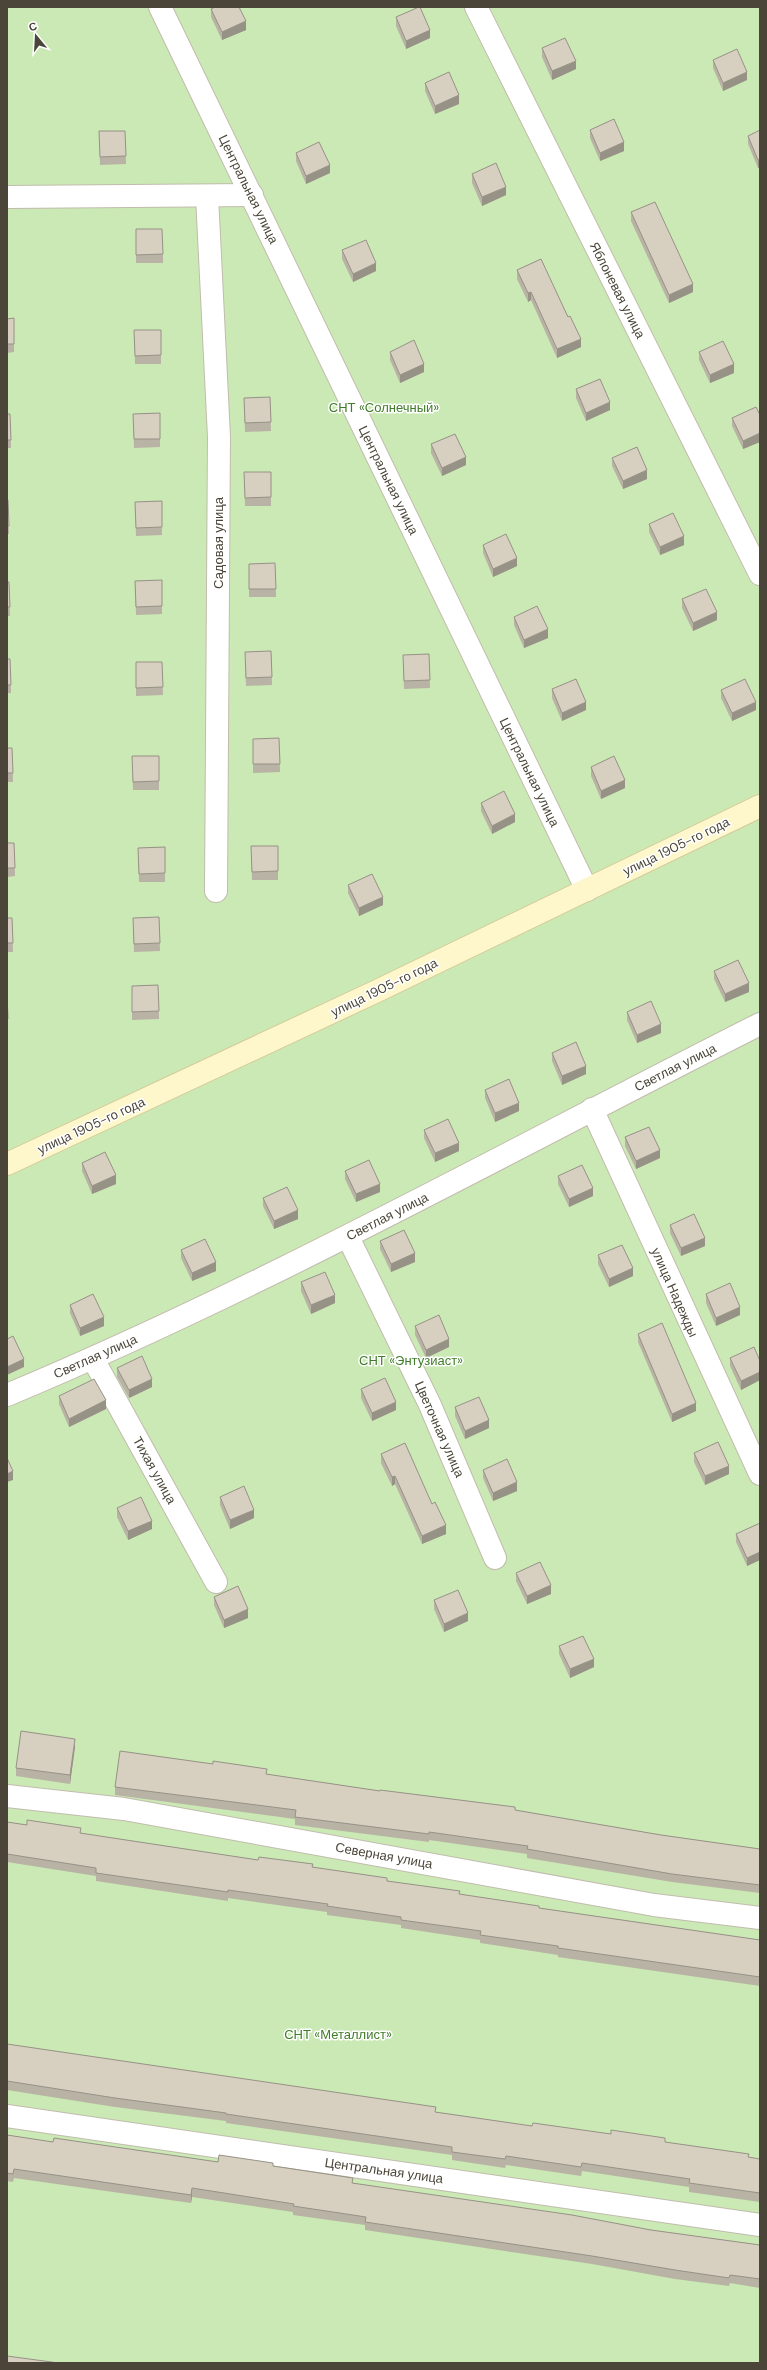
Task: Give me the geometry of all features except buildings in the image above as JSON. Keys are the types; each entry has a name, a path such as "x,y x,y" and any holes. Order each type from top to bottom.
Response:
{"street":[{"name":"Центральная улица","path":"160,7 586,890"},
{"name":"Яблоневая улица","path":"476,7 760,574"},
{"path":"7,197 252,195"},
{"name":"Садовая улица","path":"207,196 218,437 216,891"},
{"name":"улица 1905-го года","path":"7,1163 355,1001 760,806"},
{"name":"Светлая улица","path":"7,1395 93,1359 348,1237 592,1109 760,1024"},
{"name":"улица Надежды","path":"592,1109 760,1474"},
{"name":"Цветочная улица","path":"348,1237 430,1405 495,1558"},
{"name":"Тихая улица","path":"93,1359 216,1582"},
{"name":"Северная улица","path":"7,1796 124,1809 654,1905 760,1918"},
{"name":"Центральная улица","path":"7,2116 760,2225"}],"green space":[{"path":"7,7 760,7 760,2363 7,2363"}],"park label":[{"name":"СНТ «Солнечный»","path":"384,407"},
{"name":"СНТ «Энтузиаст»","path":"411,1360"},
{"name":"СНТ «Металлист»","path":"338,2034"}]}
